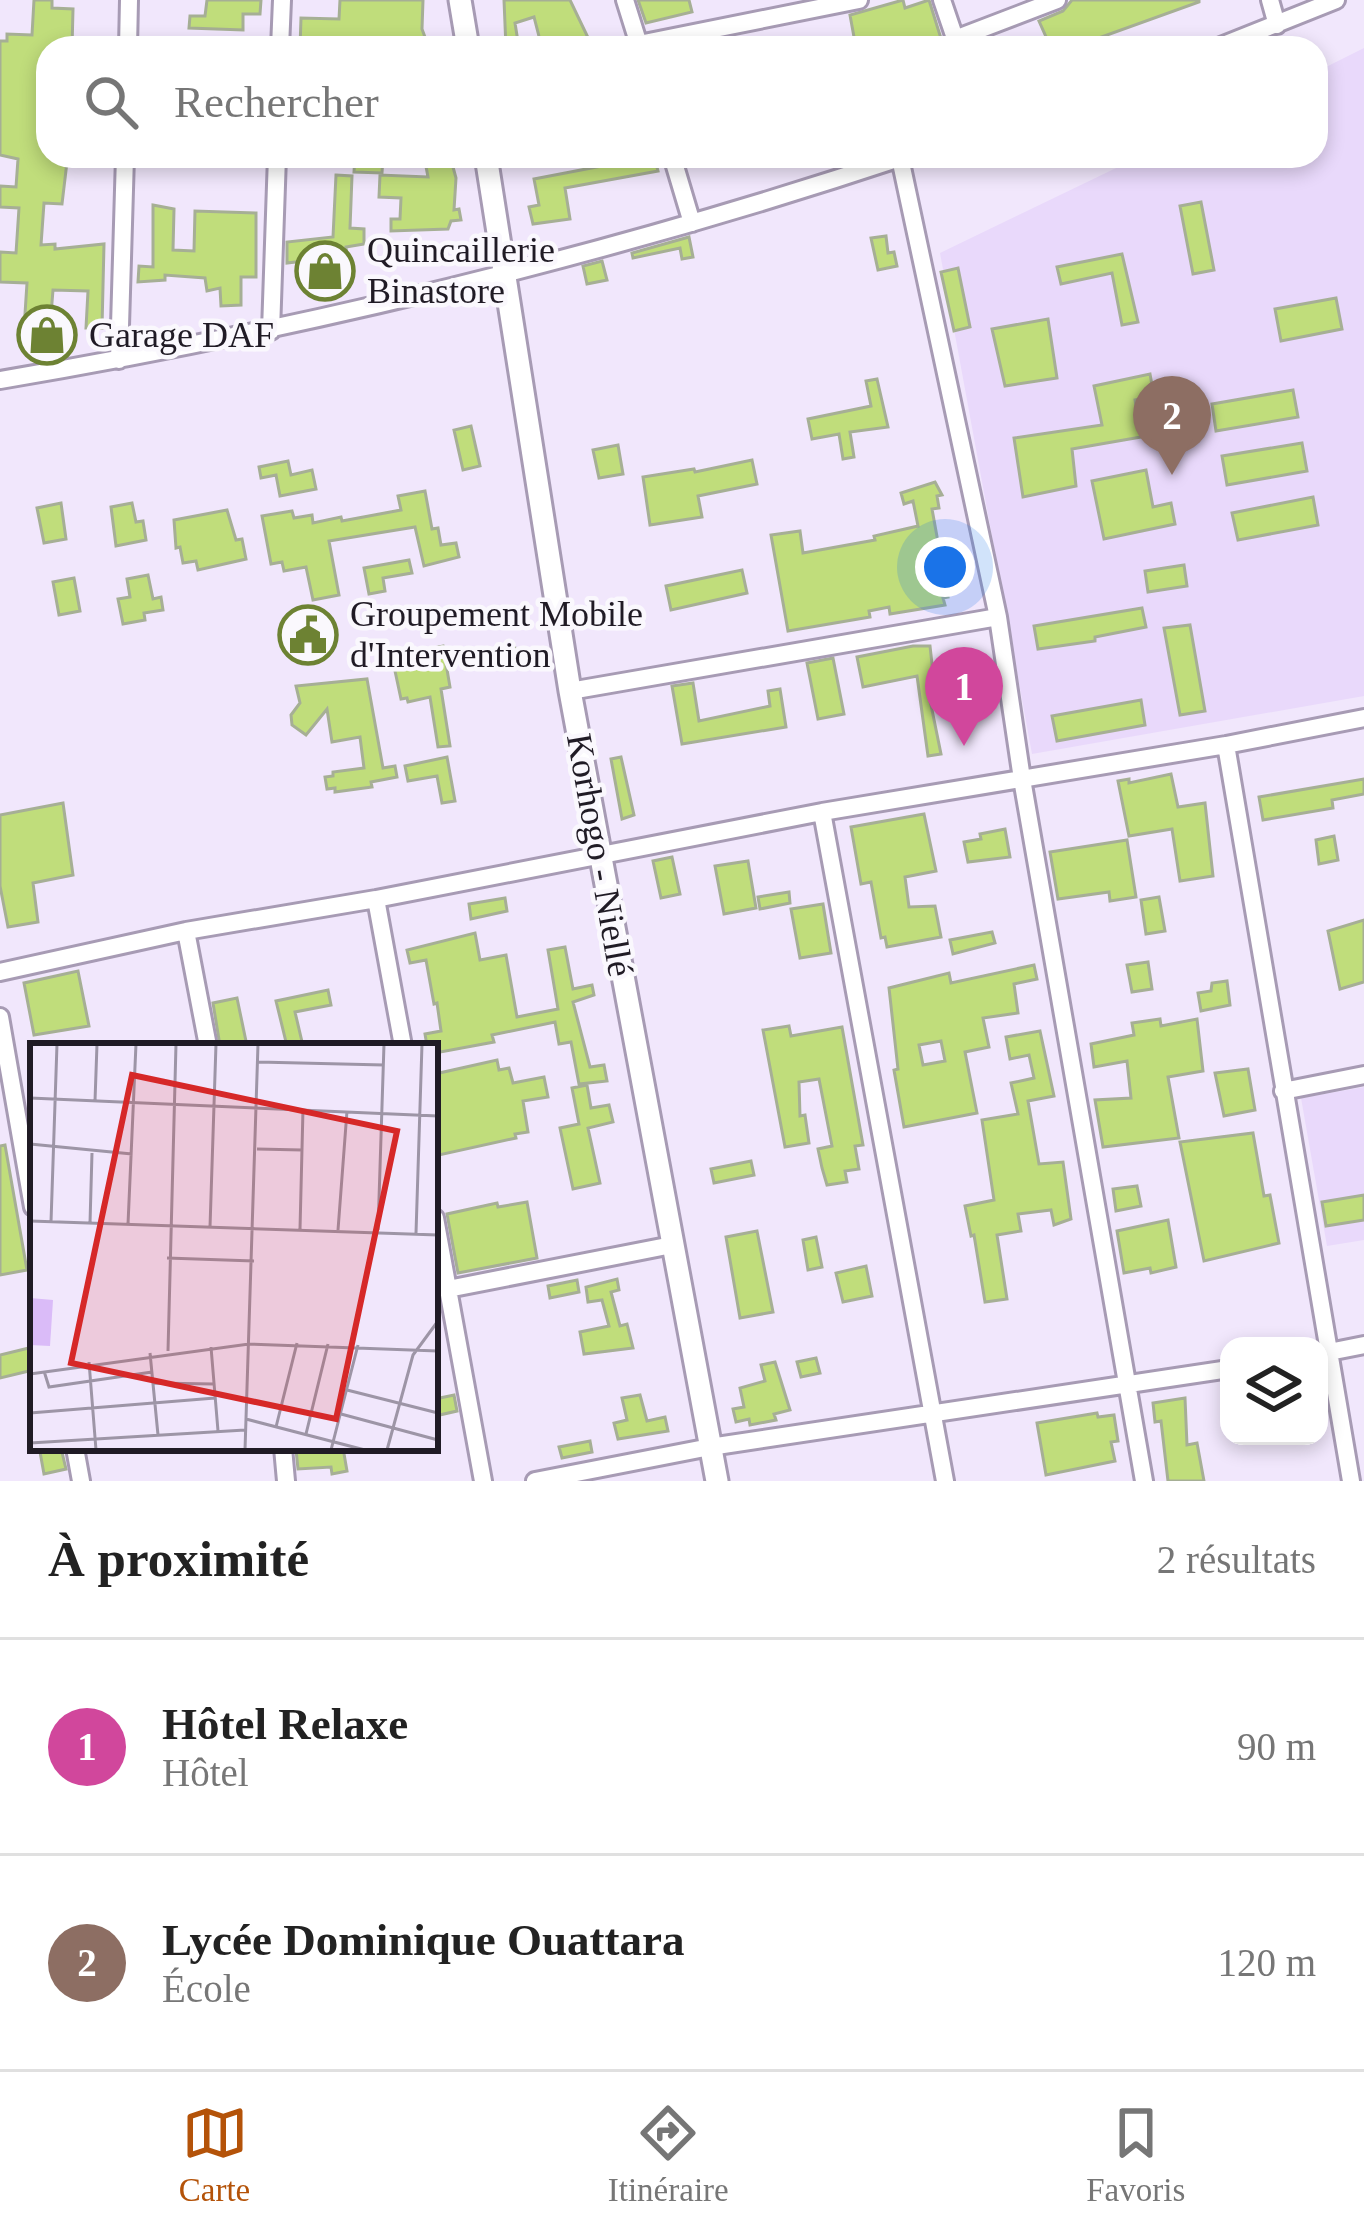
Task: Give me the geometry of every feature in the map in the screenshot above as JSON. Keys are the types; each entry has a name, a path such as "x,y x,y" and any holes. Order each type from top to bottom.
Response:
{"main road":[{"path":"460,0 466,36"},
{"name":"Korhogo - Niellé","path":"488,168 570,691 717,1481"}],"street":[{"path":"128,36 129,0"},
{"path":"280,36 282,0"},
{"path":"625,0 636,36"},
{"path":"687,36 860,0"},
{"path":"942,0 954,36"},
{"path":"975,36 1058,0"},
{"path":"1270,0 1277,25"},
{"path":"1248,36 1336,0"},
{"path":"119,360 125,168"},
{"path":"271,331 277,168"},
{"path":"676,168 692,223"},
{"path":"0,380 271,331 505,277 868,168"},
{"path":"905,168 998,617 1144,1481"},
{"path":"570,691 998,617"},
{"path":"0,972 186,931 822,812 1226,746 1364,718"},
{"path":"1226,746 1321,1337"},
{"path":"822,812 946,1481"},
{"path":"376,899 402,1043"},
{"path":"186,931 207,1043"},
{"path":"0,1017 30,1190"},
{"path":"1283,1091 1364,1076"},
{"path":"438,1235 484,1481"},
{"path":"448,1289 672,1245"},
{"path":"1328,1352 1364,1345"},
{"path":"535,1481 710,1447 1220,1371"},
{"path":"1328,1372 1351,1481"},
{"path":"76,1451 81,1481"},
{"path":"283,1451 286,1481"}],"shaded area":[{"path":"1364,48 1364,696 1032,754 940,253 1116,168 1328,168 1328,66"},
{"path":"1364,1087 1364,1240 1327,1246 1301,1098"}],"building":[{"path":"34,0 52,0 52,8 73,9 72,36 36,36 36,168 66,168 62,204 44,203 41,245 55,244 55,249 104,244 102,328 86,328 88,291 53,290 51,315 25,314 27,283 0,282 0,252 16,253 19,208 0,207 0,186 16,187 18,159 0,155 0,41 7,41 7,34 32,35"},
{"path":"207,0 261,0 260,14 243,14 243,30 189,28 190,16 205,16"},
{"path":"340,0 423,0 425,36 300,36 301,18 339,19"},
{"path":"504,0 570,0 587,36 539,36 534,17 515,23 517,36 506,36"},
{"path":"638,0 689,0 692,12 646,23"},
{"path":"903,0 905,8 929,0 940,36 854,36 850,15"},
{"path":"1072,0 1199,0 1104,36 1046,36 1039,21 1063,11"},
{"path":"354,168 382,168 382,173 354,172"},
{"path":"426,168 453,168 454,210 459,209 461,220 451,221 448,229 391,231 391,219 400,219 401,198 379,197 380,175 428,177"},
{"path":"591,168 658,171 565,188 570,219 533,224 529,207 539,205 534,179"},
{"path":"336,175 352,176 350,228 364,229 364,244 346,247 347,256 287,263 287,242 333,237"},
{"path":"1201,202 1214,270 1193,274 1180,206"},
{"path":"153,205 174,209 173,250 194,251 195,211 256,213 256,277 241,277 241,305 221,306 220,288 207,291 205,278 165,275 165,280 138,282 139,266 153,267"},
{"path":"886,236 888,253 894,252 897,266 878,270 871,238"},
{"path":"689,237 693,257 682,259 680,248 633,258 632,253"},
{"path":"1122,254 1138,322 1122,325 1112,273 1061,284 1057,267"},
{"path":"602,261 607,280 587,284 583,266"},
{"path":"958,268 970,327 954,331 941,272"},
{"path":"1336,298 1342,329 1281,341 1275,309"},
{"path":"1048,319 1057,378 1005,386 992,329"},
{"path":"1150,374 1154,396 1135,400 1141,437 1072,449 1076,486 1023,497 1014,438 1102,425 1094,386"},
{"path":"877,379 888,427 850,432 854,457 843,459 839,434 812,439 808,419 871,406 866,381"},
{"path":"1293,390 1298,417 1216,431 1212,404"},
{"path":"471,426 480,466 463,470 454,430"},
{"path":"1302,443 1307,471 1227,485 1222,456"},
{"path":"618,445 623,474 599,478 593,450"},
{"path":"752,460 757,484 698,496 702,517 650,525 643,477"},
{"path":"288,461 291,475 312,470 316,489 280,496 276,475 261,478 259,467"},
{"path":"1146,470 1153,507 1171,503 1175,524 1104,539 1092,481"},
{"path":"935,482 942,495 937,496 939,508 932,509 948,597 943,598 945,605 890,614 889,607 869,611 870,617 788,631 771,535 800,531 803,553 875,540 874,536 918,526 913,501 904,504 901,493"},
{"path":"425,491 432,529 438,528 441,545 456,543 459,557 424,566 415,527 329,541 339,595 313,600 306,567 284,571 282,562 271,564 262,516 292,511 294,518 312,515 313,523 341,517 342,521 401,510 398,496"},
{"path":"1313,497 1318,525 1238,540 1232,513"},
{"path":"61,503 66,539 44,543 37,508"},
{"path":"132,503 136,522 143,521 146,540 116,546 111,507"},
{"path":"227,510 246,559 198,570 196,561 183,563 180,547 176,548 174,520"},
{"path":"409,560 412,573 383,578 385,591 369,594 364,568"},
{"path":"1184,565 1187,586 1148,592 1145,571"},
{"path":"742,570 747,593 671,610 666,586"},
{"path":"148,575 153,599 161,597 163,610 123,624 118,599 130,597 127,579"},
{"path":"74,578 80,611 59,615 53,582"},
{"path":"1142,608 1146,627 1038,649 1034,626"},
{"path":"1190,625 1205,711 1180,715 1164,628"},
{"path":"443,646 450,687 441,689 450,746 438,747 430,697 401,699 392,657"},
{"path":"930,646 940,699 930,700 941,754 928,756 917,676 863,687 857,657"},
{"path":"515,648 518,661 497,666 495,653"},
{"path":"833,658 844,714 818,719 807,663"},
{"path":"367,679 383,768 395,766 397,777 371,782 372,787 335,792 335,788 327,789 325,777 364,768 360,737 332,742 327,709 306,735 292,725 291,715 300,703 296,686"},
{"path":"693,683 699,721 770,706 768,691 780,689 786,727 682,744 672,686"},
{"path":"1141,700 1145,725 1057,741 1052,716"},
{"path":"447,757 455,801 442,803 437,776 408,781 405,766"},
{"path":"621,757 634,815 622,819 611,759"},
{"path":"1171,774 1178,807 1205,803 1213,876 1180,881 1172,829 1129,836 1118,781"},
{"path":"1364,779 1364,794 1332,800 1333,808 1263,820 1259,797"},
{"path":"63,803 73,875 33,883 38,922 8,927 0,886 0,815"},
{"path":"924,814 936,871 905,877 909,907 935,906 941,937 887,947 885,937 881,938 871,882 861,884 851,827"},
{"path":"1005,829 1010,857 968,862 964,842"},
{"path":"1334,836 1338,860 1319,864 1316,840"},
{"path":"1127,840 1136,897 1110,901 1109,892 1058,899 1050,852"},
{"path":"672,857 680,894 661,898 653,861"},
{"path":"748,861 756,908 724,914 715,866"},
{"path":"789,892 790,903 760,909 758,897"},
{"path":"1159,897 1165,931 1146,934 1141,900"},
{"path":"505,898 507,911 471,919 469,904"},
{"path":"823,904 831,953 800,958 791,909"},
{"path":"1364,920 1364,982 1340,989 1328,931"},
{"path":"992,932 995,943 953,954 950,940"},
{"path":"475,933 480,960 506,955 517,1017 558,1009 548,950 565,947 573,989 592,985 594,995 573,1002 590,1067 604,1065 607,1081 579,1084 571,1042 559,1044 555,1022 492,1035 494,1042 438,1052 438,1043 426,1043 425,1034 441,1031 426,960 410,963 407,950"},
{"path":"1148,962 1152,989 1132,992 1127,965"},
{"path":"1034,965 1037,979 1014,984 1018,1013 983,1018 989,1047 965,1052 977,1113 904,1127 894,1070 898,1069 889,988 949,973 951,983","holes":["941,1041 945,1061 923,1065 919,1045"]},
{"path":"78,971 89,1026 34,1035 24,983"},
{"path":"1227,981 1230,1005 1201,1011 1198,993 1211,991 1212,983"},
{"path":"328,990 331,1005 295,1012 302,1043 286,1043 276,1001"},
{"path":"237,998 246,1043 220,1043 213,1003"},
{"path":"1160,1019 1161,1026 1197,1019 1203,1071 1168,1077 1179,1138 1103,1147 1095,1100 1131,1098 1127,1061 1094,1067 1091,1044 1134,1035 1132,1023"},
{"path":"789,1026 791,1036 842,1027 863,1145 855,1146 859,1169 845,1171 847,1182 827,1185 822,1168 818,1149 832,1146 819,1079 799,1082 800,1116 805,1115 809,1143 785,1147 763,1030"},
{"path":"1040,1031 1054,1096 1028,1101 1039,1164 1063,1162 1071,1219 1054,1225 1051,1210 1018,1214 1021,1231 997,1235 1007,1299 985,1302 965,1206 994,1200 982,1120 1018,1114 1011,1083 1034,1078 1029,1055 1010,1059 1006,1037"},
{"path":"497,1060 499,1070 509,1068 513,1083 544,1077 548,1097 523,1101 528,1132 439,1155 438,1073"},
{"path":"1248,1069 1255,1110 1224,1116 1215,1073"},
{"path":"587,1085 591,1108 609,1105 613,1122 588,1128 600,1183 573,1189 560,1128 579,1124 572,1088"},
{"path":"1253,1133 1264,1196 1270,1195 1279,1243 1204,1261 1180,1142"},
{"path":"5,1145 27,1270 0,1275 0,1146"},
{"path":"751,1161 754,1175 714,1183 711,1169"},
{"path":"1137,1186 1141,1206 1116,1211 1113,1189"},
{"path":"1364,1195 1364,1220 1326,1226 1322,1202"},
{"path":"527,1202 537,1258 458,1273 447,1214"},
{"path":"1168,1220 1176,1267 1124,1273 1117,1231"},
{"path":"757,1231 773,1312 740,1318 726,1237"},
{"path":"816,1237 822,1267 808,1270 803,1240"},
{"path":"866,1266 872,1296 843,1302 836,1273"},
{"path":"617,1279 619,1290 611,1292 620,1326 627,1324 633,1348 584,1354 580,1332 609,1326 602,1300 588,1302 586,1287"},
{"path":"577,1280 579,1292 550,1298 548,1286"},
{"path":"30,1348 30,1371 0,1378 0,1355"},
{"path":"816,1358 820,1373 801,1377 797,1362"},
{"path":"775,1362 790,1410 774,1414 776,1420 750,1425 749,1419 736,1422 733,1409 744,1407 740,1388 765,1381 761,1365"},
{"path":"454,1395 457,1411 438,1415 438,1398"},
{"path":"640,1395 647,1421 665,1417 668,1431 618,1439 614,1423 627,1420 622,1398"},
{"path":"1185,1398 1187,1445 1197,1443 1204,1481 1168,1481 1161,1421 1155,1422 1153,1403"},
{"path":"1097,1413 1098,1417 1114,1415 1115,1461 1046,1475 1037,1423"},
{"path":"590,1441 592,1452 562,1458 559,1447"},
{"path":"62,1451 66,1469 44,1474 40,1452"},
{"path":"296,1451 344,1451 347,1471 332,1474 331,1467 298,1469"}],"place":[{"name":"Quincaillerie Binastore","path":"325,271"},
{"name":"Garage DAF","path":"47,335"},
{"name":"Lycée Dominique Ouattara","path":"1172,475"},
{"name":"Groupement Mobile d'Intervention","path":"308,635"},
{"name":"Hôtel Relaxe","path":"964,746"}]}
